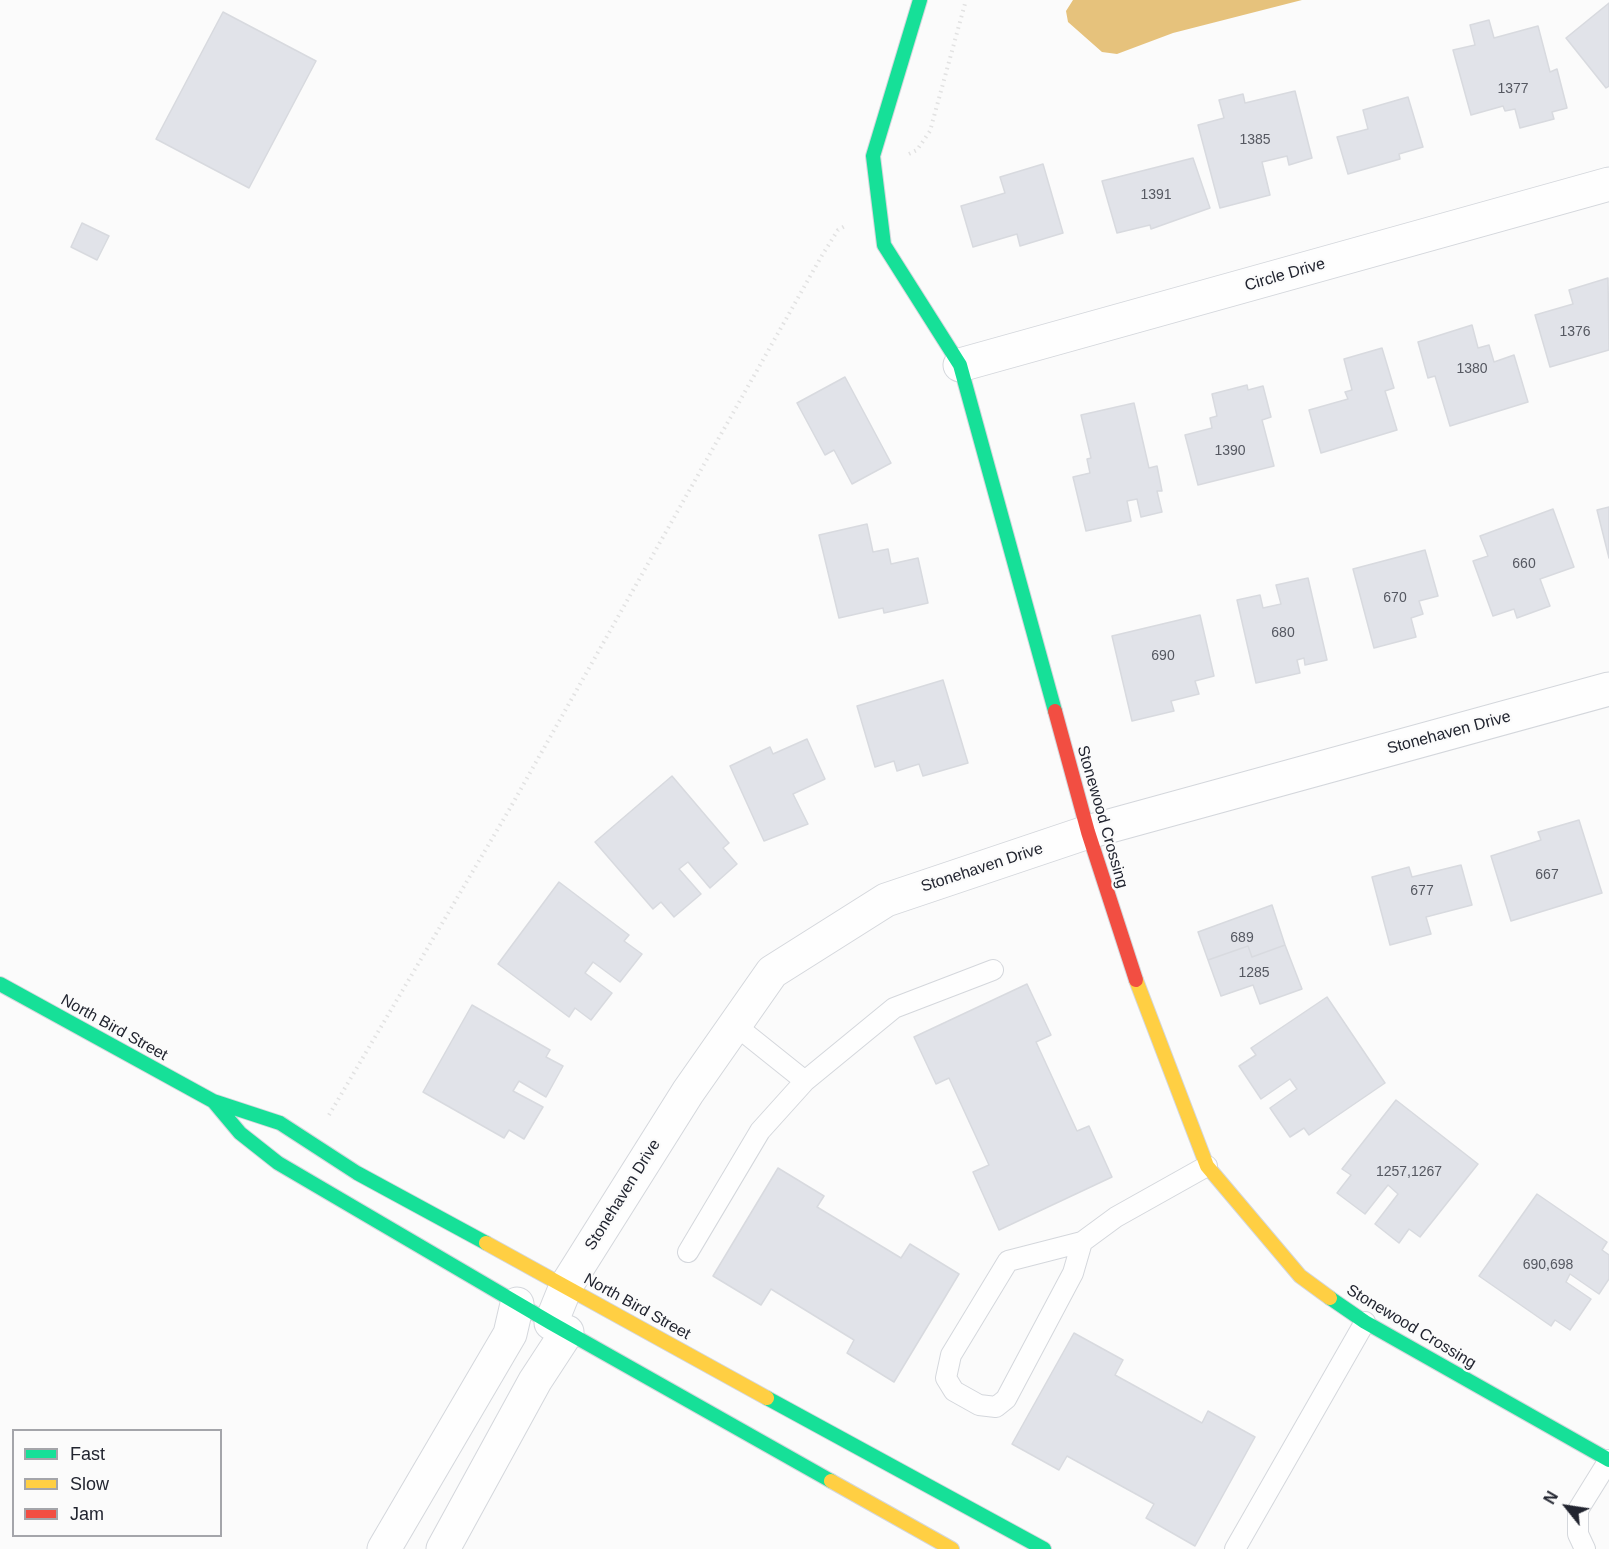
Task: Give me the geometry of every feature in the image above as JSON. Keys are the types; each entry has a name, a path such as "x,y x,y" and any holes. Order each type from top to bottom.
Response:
{"street":[{"name":"Stonewood Crossing","path":"920,0 873,156 884,245 960,365 1088,832 1144,1008 1207,1166 1300,1276 1365,1322 1609,1460"},
{"name":"Circle Drive","path":"960,365 1609,184"},
{"name":"Stonehaven Drive","path":"443,1549 535,1381 552,1359 566,1286 688,1092 772,972 886,900 1088,832 1609,689"},
{"name":"North Bird Street","path":"0,984 213,1101 280,1123 357,1173 1044,1549"},
{"name":"North Bird Street","path":"213,1101 240,1133 278,1163 517,1304 952,1549"},
{"path":"384,1549 510,1334 517,1304"}],"lane":[{"path":"688,1252 760,1131 805,1081 894,1008 993,970"},
{"path":"735,1025 805,1081"},
{"path":"1082,1242 1073,1273 1006,1399 996,1407 979,1405 954,1391 946,1378 951,1355 1008,1261 1082,1242 1116,1216 1207,1166"},
{"path":"1235,1549 1365,1322"},
{"path":"1585,1549 1578,1534 1578,1510 1609,1460"}],"path":[{"path":"329,1115 509,810 821,256 838,230 851,222 903,158 917,150 930,131 966,0"}],"shaded area":[{"path":"1073,0 1302,0 1173,33 1117,54 1102,52 1068,22 1066,11"}],"building":[{"path":"1609,3 1609,86 1606,88 1566,38"},
{"path":"223,12 316,61 249,188 156,139"},
{"path":"1489,20 1494,38 1538,26 1550,72 1557,69 1567,108 1552,112 1554,119 1520,128 1515,109 1505,111 1503,106 1471,115 1453,50 1475,45 1470,25"},
{"path":"1295,91 1312,158 1289,165 1287,156 1262,162 1270,195 1220,208 1198,125 1224,118 1219,100 1243,94 1245,103"},
{"path":"1408,97 1423,147 1399,154 1400,159 1348,174 1337,137 1368,129 1363,110"},
{"path":"1193,158 1210,208 1151,229 1150,225 1117,233 1102,181"},
{"path":"1043,164 1063,233 1020,246 1017,234 973,247 961,206 1005,193 1000,177"},
{"path":"82,223 109,236 97,260 71,247"},
{"path":"1608,278 1609,350 1550,367 1535,315 1573,304 1569,290"},
{"path":"1472,325 1478,348 1489,345 1494,362 1514,355 1528,402 1450,426 1435,376 1428,378 1418,342"},
{"path":"1382,348 1394,388 1385,391 1397,430 1321,453 1309,410 1348,399 1345,392 1352,390 1344,359"},
{"path":"845,377 891,463 852,484 834,450 825,455 797,403"},
{"path":"1247,385 1248,390 1263,386 1271,417 1262,420 1274,466 1198,485 1185,435 1212,428 1210,418 1217,416 1212,394"},
{"path":"1134,403 1149,468 1157,466 1162,491 1157,491 1162,512 1141,517 1137,499 1127,501 1131,521 1086,531 1073,477 1090,473 1087,459 1091,458 1081,415"},
{"path":"1609,507 1609,558 1597,510"},
{"path":"1553,509 1574,567 1540,579 1550,606 1517,618 1514,609 1493,616 1473,561 1488,556 1480,536"},
{"path":"867,524 873,552 888,549 891,564 918,558 928,603 884,613 883,608 839,618 819,535"},
{"path":"1425,550 1438,596 1419,601 1423,614 1411,618 1416,637 1374,648 1353,569"},
{"path":"1308,578 1327,660 1305,665 1304,658 1297,660 1300,673 1256,683 1237,600 1260,595 1263,608 1281,604 1276,585"},
{"path":"1200,615 1214,676 1195,681 1199,694 1171,701 1174,711 1132,721 1112,636"},
{"path":"943,680 968,763 923,776 919,764 897,771 894,761 875,767 857,706"},
{"path":"807,739 825,779 793,794 808,824 764,841 730,766 770,747 773,754"},
{"path":"672,776 729,843 723,848 737,864 710,888 688,862 679,869 701,894 674,917 661,902 653,909 595,842"},
{"path":"1579,820 1602,893 1511,921 1491,856 1541,840 1538,832"},
{"path":"1461,865 1472,905 1426,917 1431,934 1390,945 1372,877 1409,867 1412,877"},
{"path":"559,882 629,935 624,941 642,954 620,982 593,962 585,973 612,993 591,1020 575,1008 569,1017 498,964"},
{"path":"1272,905 1285,945 1252,957 1248,946 1208,960 1198,932"},
{"path":"1285,945 1302,989 1260,1004 1253,985 1221,996 1208,960 1248,946 1252,957"},
{"path":"1027,984 1051,1035 1036,1042 1077,1131 1089,1126 1112,1177 999,1230 973,1172 989,1165 949,1078 936,1084 914,1037"},
{"path":"1327,997 1385,1083 1309,1135 1304,1128 1290,1137 1270,1108 1297,1089 1290,1079 1261,1099 1239,1066 1256,1055 1251,1048"},
{"path":"472,1005 550,1050 546,1057 563,1066 546,1097 519,1081 513,1091 543,1107 524,1139 509,1130 504,1138 423,1092"},
{"path":"1396,1100 1478,1164 1420,1237 1409,1229 1399,1243 1375,1224 1398,1194 1388,1185 1365,1214 1337,1193 1351,1175 1342,1169"},
{"path":"778,1168 824,1196 817,1207 901,1258 910,1244 959,1274 894,1382 847,1353 854,1340 771,1289 761,1305 713,1276"},
{"path":"1537,1194 1607,1242 1602,1250 1609,1255 1609,1279 1599,1294 1570,1274 1566,1282 1591,1299 1570,1330 1555,1320 1551,1326 1479,1276"},
{"path":"1074,1333 1123,1360 1115,1375 1202,1423 1208,1411 1255,1437 1195,1546 1146,1518 1154,1504 1067,1456 1059,1470 1012,1444"}],"traffic: fast":[{"path":"920,0 873,156 884,245 960,365 1055,711"},
{"path":"0,984 213,1101 280,1123 357,1173 486,1243"},
{"path":"214,1102 240,1133 278,1163 551,1323 831,1481"},
{"path":"1330,1298 1365,1322 1609,1460"},
{"path":"767,1398 1044,1549"}],"traffic: slow":[{"path":"1136,980 1207,1166 1300,1276 1330,1298"},
{"path":"486,1243 767,1398"},
{"path":"831,1481 952,1549"}],"traffic: jam":[{"path":"1055,711 1088,832 1136,980"}]}
